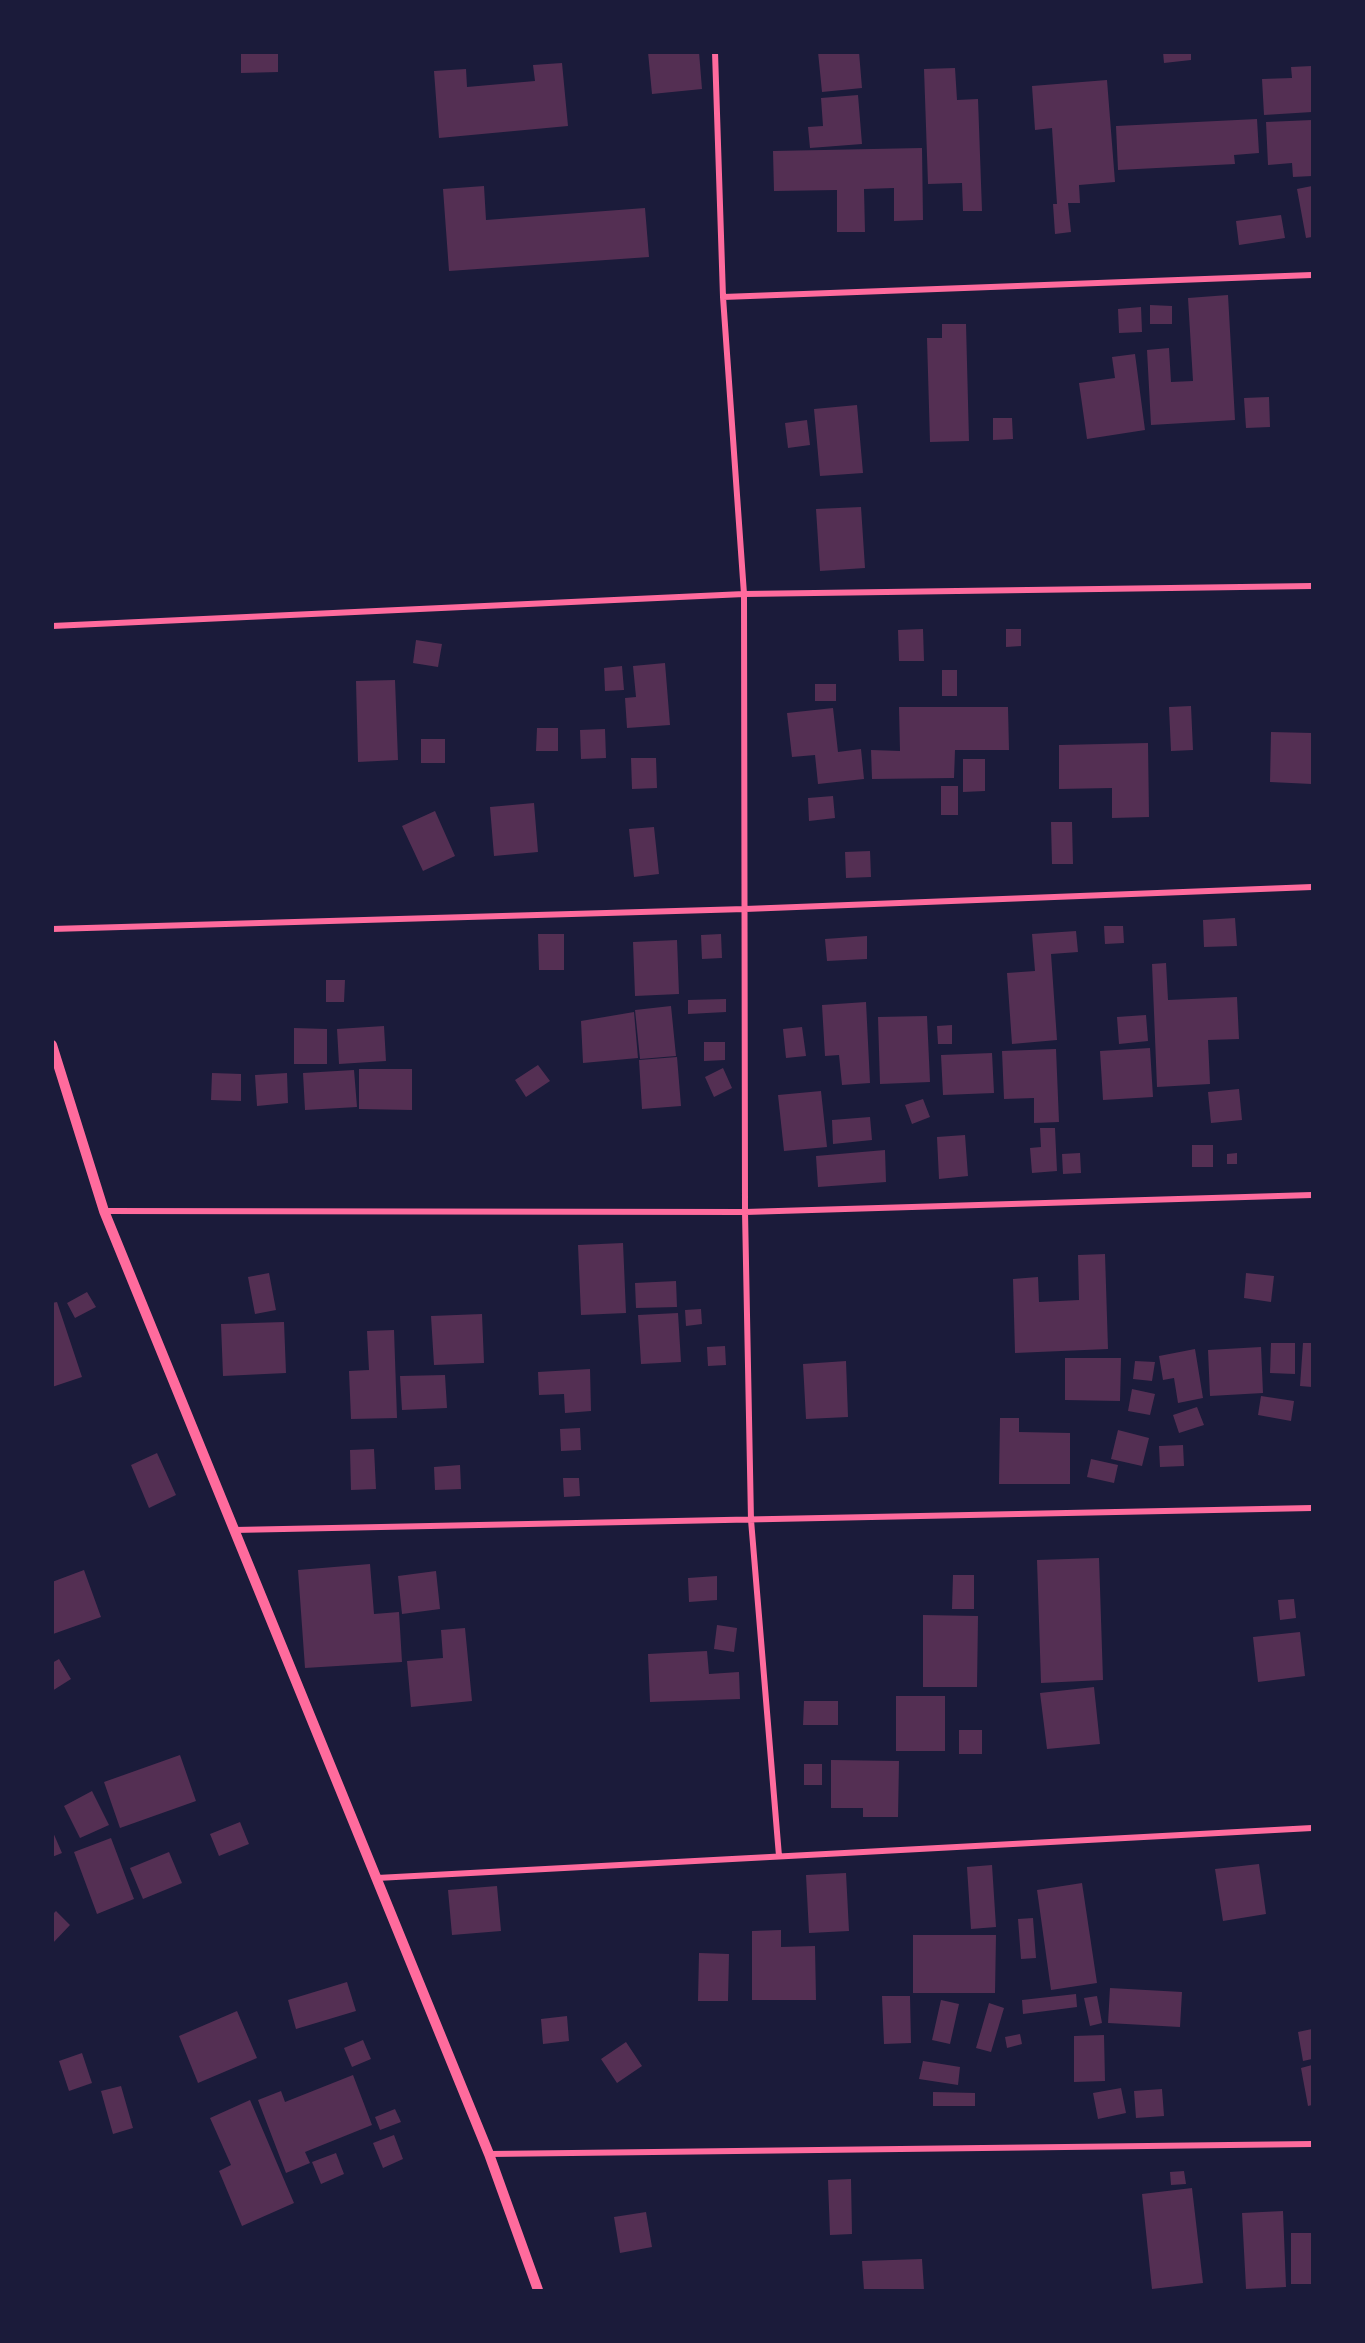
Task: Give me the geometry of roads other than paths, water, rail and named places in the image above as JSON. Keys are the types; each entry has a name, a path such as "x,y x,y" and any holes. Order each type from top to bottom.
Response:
{"street":[{"path":"715,52 723,297 744,594 745,1212 752,1520 779,1856"},
{"path":"723,297 1312,275"},
{"path":"52,626 744,594 1312,586"},
{"path":"52,929 745,909 1312,887"},
{"path":"52,1046 104,1211 489,2154 538,2290"},
{"path":"104,1211 745,1212 1312,1195"},
{"path":"234,1530 1312,1508"},
{"path":"377,1878 1312,1828"},
{"path":"489,2154 1312,2144"}]}
